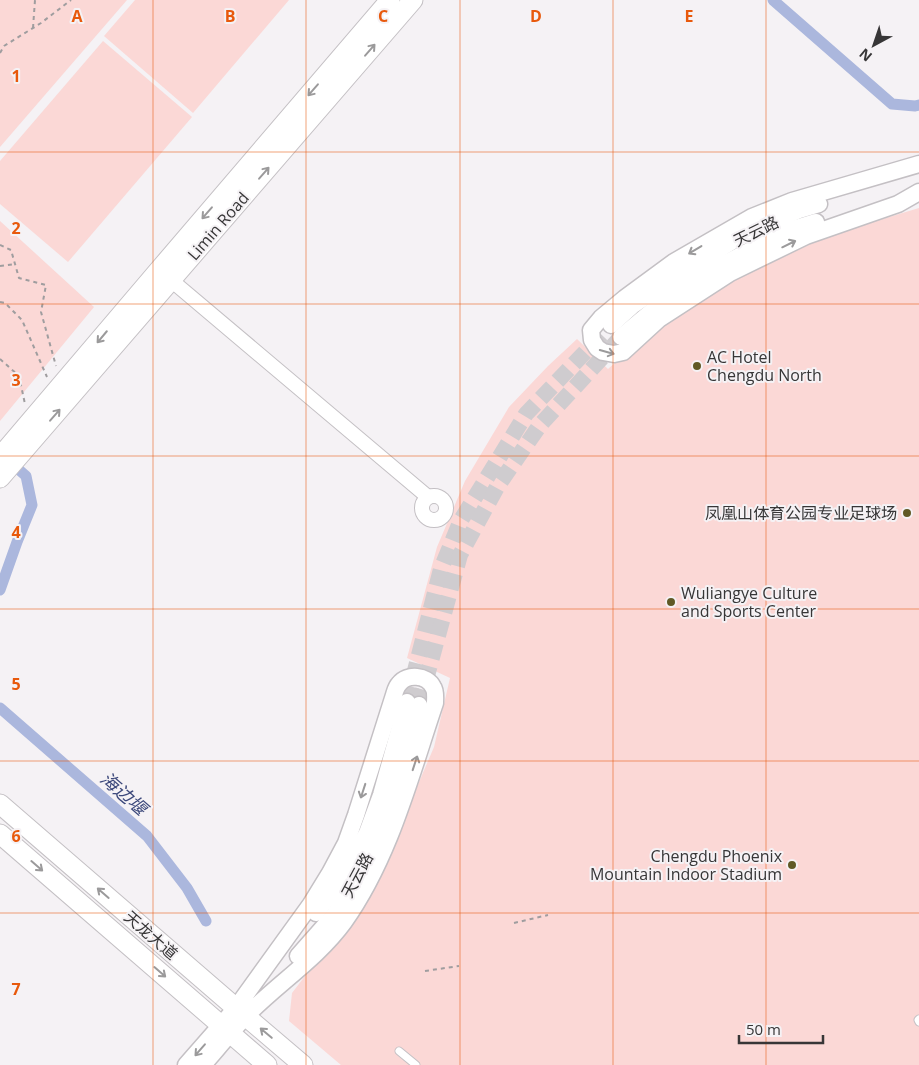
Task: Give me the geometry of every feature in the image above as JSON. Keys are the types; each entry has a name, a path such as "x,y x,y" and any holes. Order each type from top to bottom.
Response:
{"main road":[{"name":"Limin Road","path":"162,278 390,0"},
{"name":"Limin Road","path":"0,478 12,451 162,278 413,0"},
{"name":"天龙大道","path":"0,804 303,1065"},
{"name":"天龙大道","path":"0,834 267,1065"}],"street":[{"path":"919,164 792,201 752,217 674,262 625,298 601,318 591,330 592,340 597,348 603,352 614,354 623,352 659,319 730,273 806,236 898,204 919,192"},
{"name":"天云路","path":"919,174 799,210 736,239 632,306 616,331 718,267 790,230 874,202 919,192"},
{"path":"162,278 426,500"},
{"path":"203,1065 226,1030 241,1012 311,904 346,842 399,683 409,677 422,678 433,685 435,702 394,826 370,879 343,922 323,946 241,1012"},
{"name":"天云路","path":"241,1012 335,914 358,876 386,817 413,704"},
{"path":"186,1065 226,1030"}],"lane":[{"path":"399,1051 416,1065"}],"path":[{"path":"33,28 35,0"},
{"path":"0,53 4,46 41,24 71,0"},
{"path":"0,245 11,250 19,278 46,285 41,312 56,366"},
{"path":"0,266 15,264"},
{"path":"0,302 5,303 22,320 47,377"},
{"path":"0,359 19,376 25,404"},
{"path":"514,923 548,914"},
{"path":"425,971 460,966"}],"shaded area":[{"path":"0,0 127,0 0,147"},
{"path":"135,0 289,0 193,113 104,36"},
{"path":"103,41 192,117 68,262 0,204 0,161"},
{"name":"Wuliangye Culture and Sports Center","path":"919,208 919,1065 341,1065 289,1021 292,993 375,885 434,747 450,678 407,658 437,547 465,481 509,407 577,339 608,369 638,342 730,278 823,237"},
{"path":"0,221 94,307 0,421"}],"waterway":[{"path":"773,0 892,104 919,105"},
{"name":"海边堰","path":"0,590 32,505 26,476 9,461"},
{"name":"海边堰","path":"0,708 147,836 187,888 206,921"}],"tunnel":[{"path":"407,702 441,569 461,520 526,414 611,325"},
{"path":"419,705 460,555 497,487 540,425 621,337"}],"place":[{"name":"AC Hotel Chengdu North","path":"697,366"},
{"name":"凤凰山体育公园专业足球场","path":"907,513"},
{"name":"Wuliangye Culture and Sports Center","path":"671,602"},
{"name":"Chengdu Phoenix Mountain Indoor Stadium","path":"792,865"}]}
